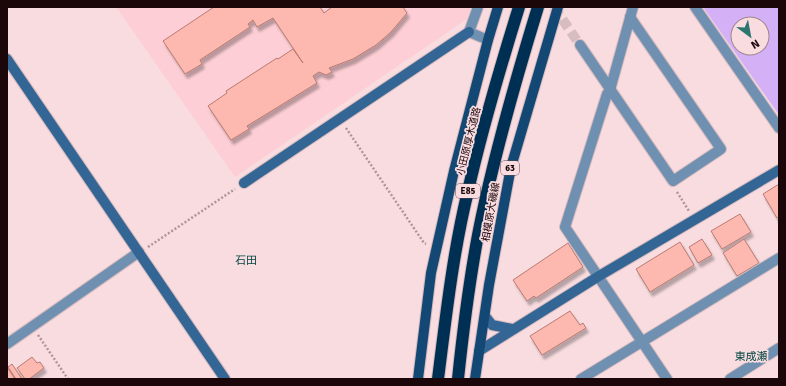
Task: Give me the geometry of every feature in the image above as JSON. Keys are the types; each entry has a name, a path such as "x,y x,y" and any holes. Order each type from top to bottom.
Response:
{"highway":[{"name":"小田原厚木道路","path":"438,379 448,301 467,192 493,91 519,7"},
{"name":"E85","path":"458,379 466,303 486,197 510,96 538,7"}],"main road":[{"path":"418,379 431,273 454,170 498,7"},
{"name":"相模原大磯線","path":"475,379 511,167 558,7"}],"street":[{"path":"244,183 469,32 478,7"},
{"path":"695,7 779,128"},
{"path":"632,12 610,90 606,94 565,227 668,379"},
{"path":"580,45 673,181 721,149 632,12"},
{"path":"469,32 488,40"},
{"path":"7,59 225,379"},
{"path":"479,351 512,329 694,218 779,170"},
{"path":"7,344 139,252"},
{"path":"581,379 779,258"},
{"path":"485,316 492,325 512,329"},
{"path":"730,379 779,348"}],"path":[{"path":"339,118 424,243 437,246"},
{"path":"673,181 672,186 694,218"},
{"path":"139,252 244,183"},
{"path":"32,327 68,379"}],"shaded area":[{"path":"116,7 471,7 467,19 235,177"},
{"path":"703,7 779,7 779,115 737,56 770,56 770,16 730,16 730,45"}],"building":[{"path":"214,7 320,7 324,13 332,7 403,7 407,13 391,32 376,45 353,59 329,68 332,72 326,75 319,72 313,76 317,83 247,126 249,129 231,140 208,106 227,93 226,91 293,49 303,63 273,18 257,27 253,20 248,24 250,27 200,60 202,64 185,74 163,41"},
{"path":"779,184 779,217 777,218 763,194"},
{"path":"740,214 751,232 722,249 711,231"},
{"path":"702,239 712,255 698,263 689,247"},
{"path":"744,239 759,263 737,276 723,253"},
{"path":"680,242 694,265 650,292 636,269"},
{"path":"568,243 583,267 536,298 534,296 527,301 513,280"},
{"path":"570,311 580,325 583,323 586,328 542,355 530,336"},
{"path":"32,357 37,363 40,362 44,368 29,379 25,379 17,368"},
{"path":"12,364 22,379 16,379 8,367"},
{"path":"7,367 15,379 7,379"}],"tunnel":[{"path":"554,7 580,45"}],"district":[{"name":"石田","path":"246,260"},
{"name":"東成瀬","path":"751,356"}]}
